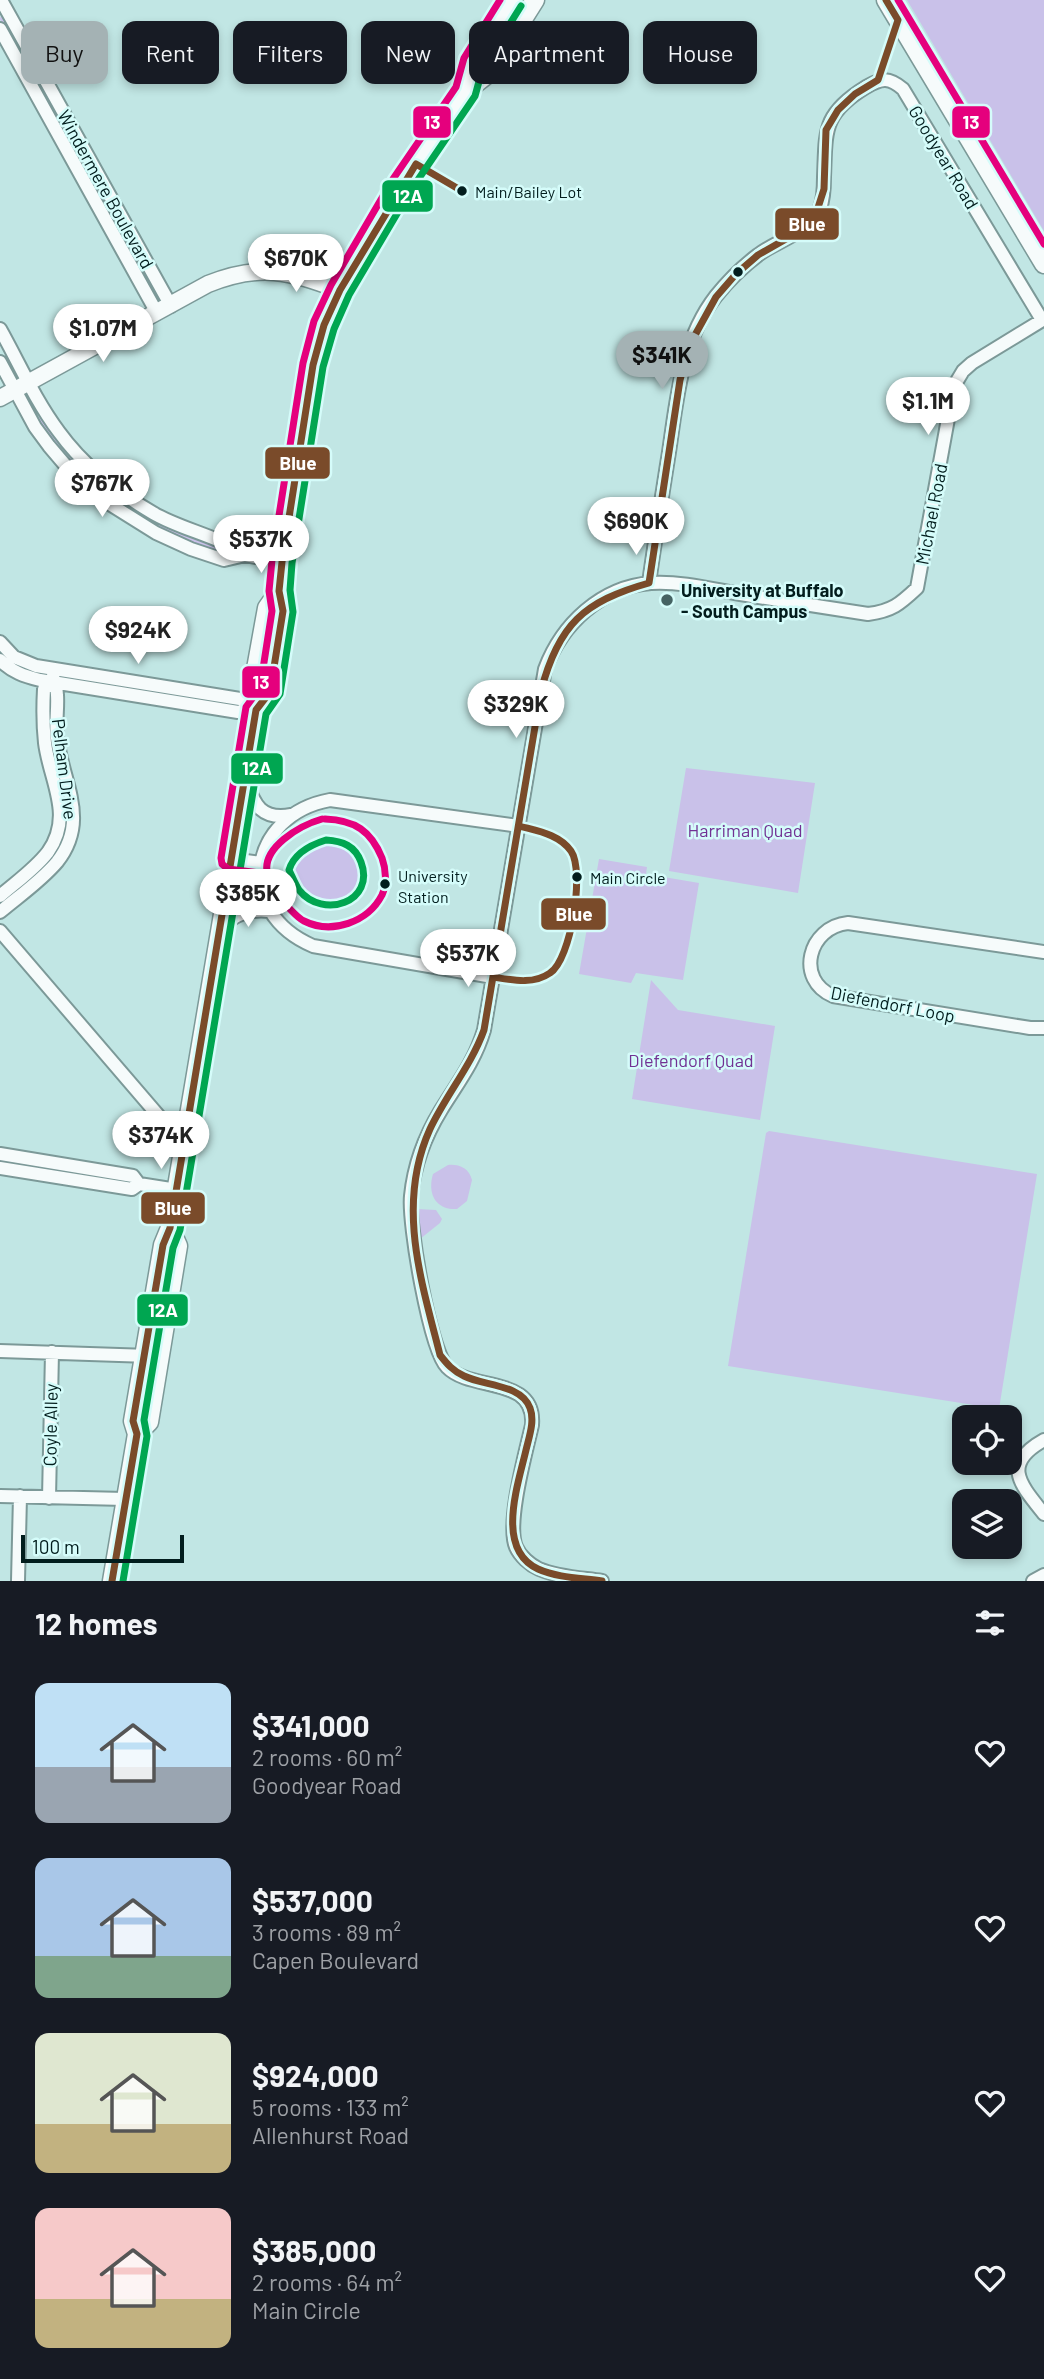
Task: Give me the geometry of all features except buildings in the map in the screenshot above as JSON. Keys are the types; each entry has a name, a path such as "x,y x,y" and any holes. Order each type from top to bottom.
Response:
{"main road":[{"path":"466,91 473,63 512,0"},
{"path":"886,0 1044,264"},
{"path":"112,1581 137,1434 133,1421 152,1357 163,1245 170,1228 177,1190 256,710 270,692 283,611 279,591 282,562 313,365 324,325 340,290 402,184 466,91 489,73 535,2"},
{"path":"0,398 208,284 228,276 258,271 281,271 340,290"}],"street":[{"name":"Windermere Boulevard","path":"1,0 164,309"},
{"name":"Windermere Boulevard","path":"0,29 164,309"},
{"name":"Goodyear Road","path":"649,583 680,380 689,346 716,297 736,275 758,255 800,231 815,217 824,189 826,130 833,115 855,94 884,79 903,89 1043,320"},
{"name":"Michael Road","path":"649,583 685,585 868,614 881,613 898,606 917,588 954,386 963,371 972,363 1043,320"},
{"path":"0,329 35,428 75,474 114,507 156,533 224,560 245,555 282,562"},
{"path":"0,362 60,433 94,469 123,493 176,525 230,544 245,555"},
{"path":"114,507 123,493"},
{"path":"603,1581 543,1570 527,1561 516,1547 515,1517 532,1425 531,1412 526,1400 517,1392 462,1377 444,1364 414,1247 411,1196 419,1158 431,1128 476,1053 489,1010 545,669 557,643 576,618 590,606 623,589 649,583"},
{"path":"0,642 14,657 53,676"},
{"path":"0,660 22,676 53,676 240,698 256,710"},
{"name":"Pelham Drive","path":"0,896 43,858 59,831 61,813 57,691 53,676"},
{"name":"Pelham Drive","path":"0,912 49,871 69,842 75,817 72,795 58,773"},
{"path":"246,778 250,793 261,810 273,816 291,815 318,802 342,800 519,826"},
{"path":"291,815 270,840 261,863 260,883 269,911 287,932 313,946 493,977"},
{"path":"53,844 64,851"},
{"path":"231,859 261,863"},
{"path":"220,928 243,913 269,911"},
{"name":"Diefendorf Loop","path":"1044,952 848,923 835,925 820,936 814,942 810,960 814,978 821,989 833,996 1044,1028"},
{"path":"0,930 169,1128 186,1131"},
{"path":"0,1154 133,1176 139,1184 177,1190"},
{"path":"0,1168 132,1189 139,1184"},
{"path":"0,1351 152,1357"},
{"name":"Coyle Alley","path":"49,1498 52,1352"},
{"path":"1044,1440 1025,1453 1018,1471 1019,1479 1044,1514"},
{"path":"0,1496 125,1500"},
{"path":"18,1581 20,1496"},
{"path":"1033,1581 1044,1575"}],"green space":[{"path":"907,0 1044,0 1044,231"},
{"path":"2,13 21,47 21,58 0,19"},
{"path":"35,84 41,84 73,141 67,142"},
{"path":"81,156 152,283 150,286 77,158"},
{"path":"40,417 109,490 108,493 68,460 37,422"},
{"path":"135,508 226,548 228,553 223,554 175,537 134,515 132,512"},
{"name":"Harriman Quad","path":"686,768 815,783 798,893 669,871"},
{"path":"332,837 355,846 366,860 367,877 361,892 349,904 334,910 315,905 293,884 287,870 288,863 297,852"},
{"path":"599,859 647,867 646,874 699,883 683,980 636,973 631,983 579,974"},
{"name":"Diefendorf Quad","path":"651,980 678,1010 775,1026 760,1120 632,1099"},
{"path":"769,1131 1037,1174 1000,1405 974,1405 728,1366 766,1133"},
{"path":"448,1165 463,1168 469,1172 472,1180 467,1201 457,1209 439,1204 432,1194 433,1174"},
{"path":"417,1209 436,1210 442,1219 420,1239 418,1238"}],"transit line":[{"name":"13","path":"277,875 228,869 222,864 221,858 246,707 260,688 272,611 269,591 272,560 303,363 314,321 331,285 393,179 456,87 464,58 500,0"},
{"name":"Blue","path":"602,1581 562,1576 538,1569 525,1560 517,1547 513,1532 513,1515 531,1429 530,1408 519,1394 460,1374 440,1355 415,1242 413,1214 420,1157 430,1129 484,1030 541,691 548,668 556,649 577,619 607,598 649,583 680,380 689,346 716,297 736,274 758,255 800,231 815,217 824,189 826,130 838,110 855,94 878,80 898,20 886,0"},
{"name":"13","path":"898,0 1044,244"},
{"name":"12A","path":"123,1581 147,1436 144,1420 173,1248 180,1230 266,714 280,694 293,612 290,590 292,563 323,367 334,329 349,295 411,190 475,96 483,67 521,6"},
{"name":"Blue","path":"112,1581 137,1434 133,1421 163,1245 170,1228 256,710 270,692 283,611 279,591 282,562 313,365 324,325 340,290 416,164 462,191"},
{"name":"13","path":"322,819 303,826 284,839 270,856 267,866 268,876 282,901 304,921 326,927 348,923 368,912 384,891 385,872 378,849 367,834 345,822 325,819"},
{"name":"Blue","path":"493,977 530,980 550,973 558,965 564,951 574,915 577,877 571,851 554,837 519,826"},
{"name":"12A","path":"326,840 343,843 352,848 361,862 364,876 361,887 354,896 333,905 309,899 299,890 289,870 303,850 326,840"}],"place":[{"name":"Main/Bailey Lot","path":"462,191"},
{"name":"University at Buffalo - South Campus","path":"667,600"},
{"name":"Main Circle","path":"577,877"},
{"name":"University Station","path":"385,884"}]}
